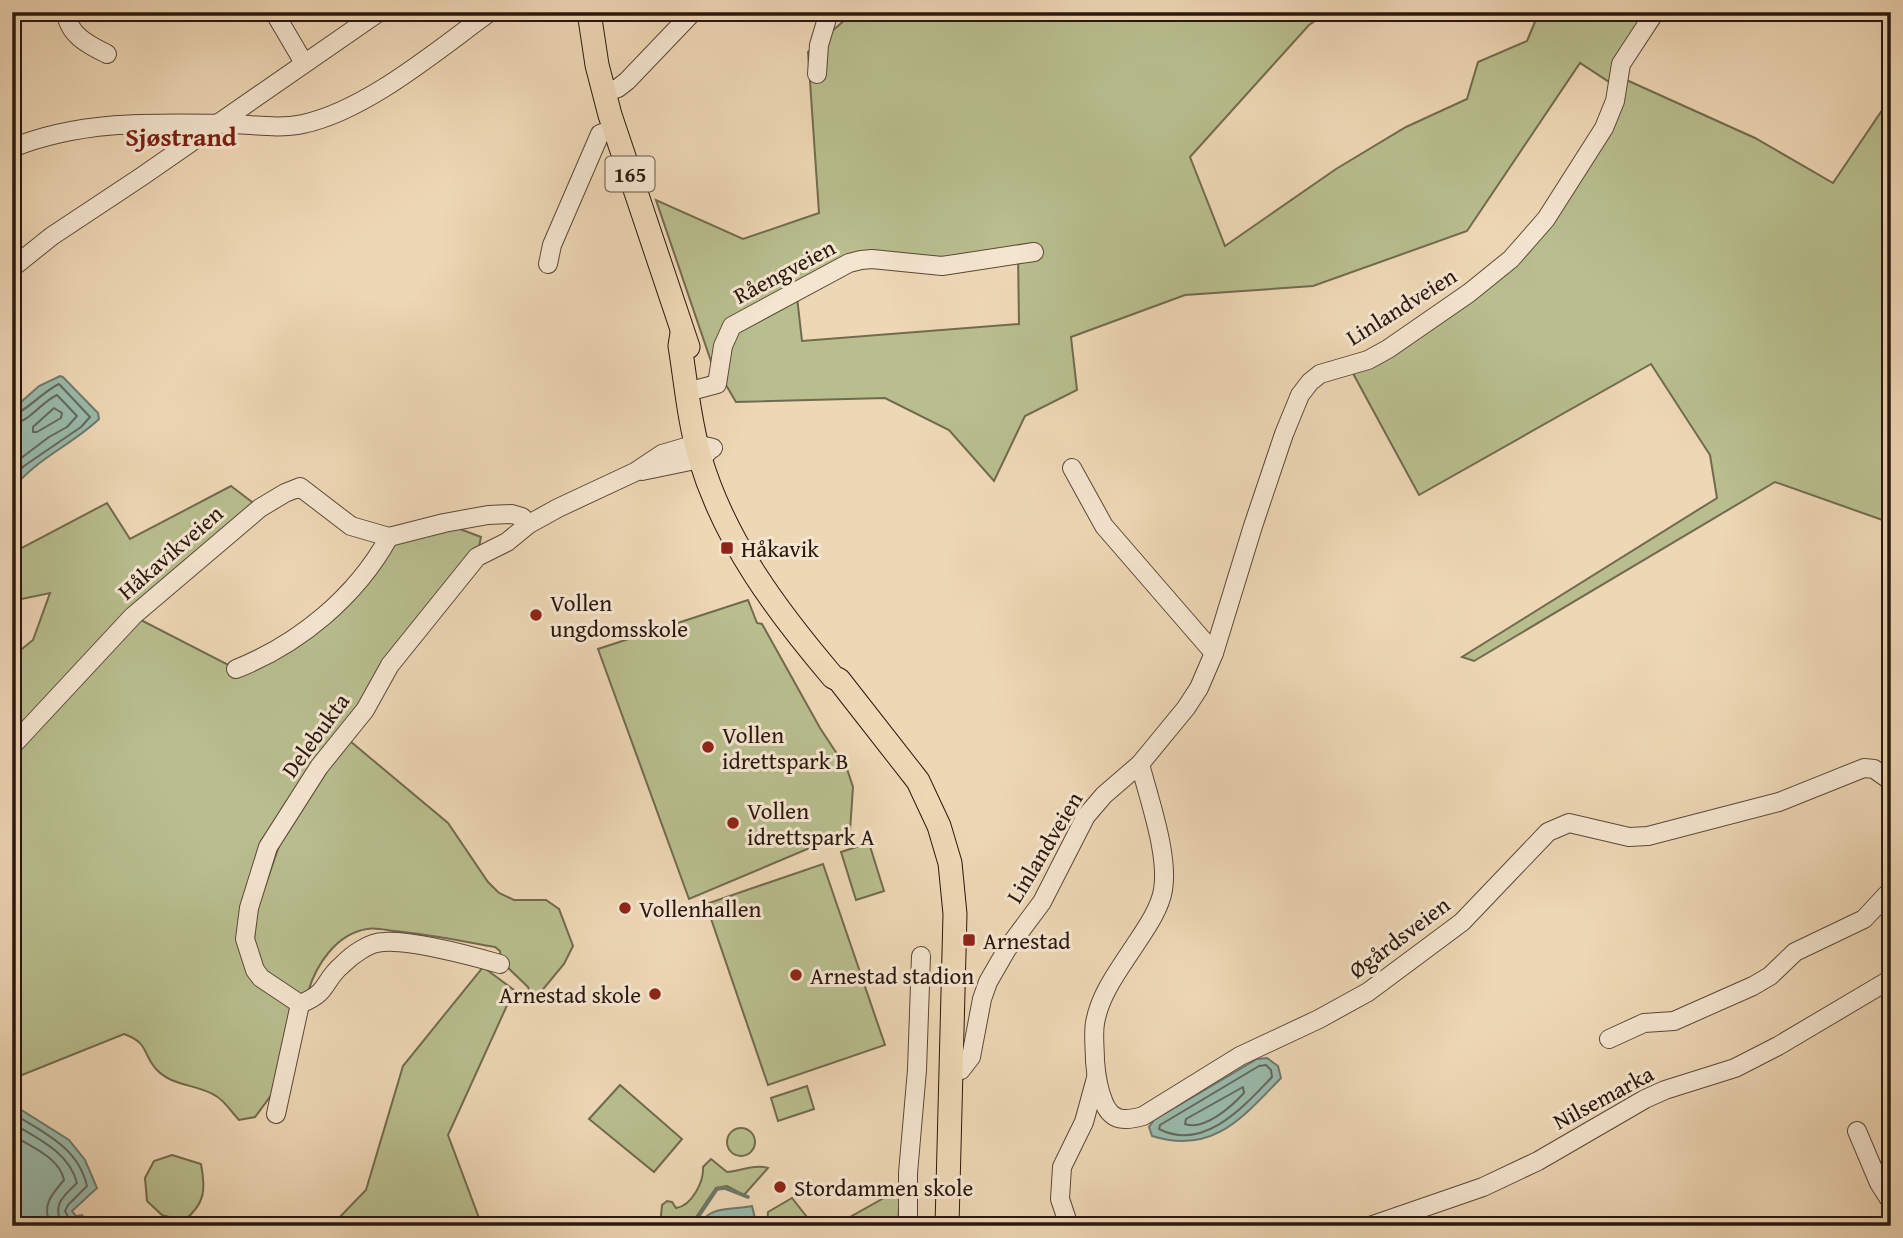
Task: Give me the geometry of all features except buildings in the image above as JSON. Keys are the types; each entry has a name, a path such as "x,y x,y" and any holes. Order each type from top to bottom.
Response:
{"main road":[{"name":"165","path":"589,12 603,93 669,285 682,333 680,346 693,391 703,450 720,513 761,586 918,781 934,812 946,848 955,914 947,1226"}],"street":[{"path":"66,12 71,28 84,43 107,54"},
{"path":"274,12 304,63"},
{"path":"12,268 52,236 379,12"},
{"path":"12,148 41,136 109,125 216,124 286,127 317,121 368,98 490,12"},
{"path":"603,93 618,88 627,81 693,12"},
{"path":"817,74 819,45 829,12"},
{"name":"Linlandveien","path":"950,1070 961,1070 969,1062 988,982 1007,949 1042,902 1086,816 1104,794 1140,764 1199,688 1214,653 1257,513 1300,395 1320,374 1368,360 1388,349 1469,293 1511,258 1546,219 1604,128 1615,102 1621,64 1655,12"},
{"path":"548,264 552,245 600,134 614,129"},
{"name":"Råengveien","path":"693,391 718,384 723,346 732,326 849,263 872,259 942,266 1034,252"},
{"path":"236,669 267,657 287,645 348,594 378,558 389,537 488,515 512,514 522,517 529,524 635,472 663,454 703,450"},
{"path":"1072,468 1104,526 1214,653"},
{"name":"Håkavikveien","path":"12,746 133,616 251,515 285,493 300,487 351,526 389,537"},
{"name":"Delebukta","path":"300,1004 261,978 249,957 245,939 249,908 268,847 319,767 365,710 390,665 477,557 507,542 529,524"},
{"path":"1069,1226 1060,1199 1062,1167 1083,1124 1096,1078 1095,1023 1112,981 1158,905 1163,890 1166,870 1140,764"},
{"name":"Øgårdsveien","path":"1096,1078 1107,1110 1117,1119 1130,1120 1143,1116 1240,1056 1319,1019 1377,985 1462,922 1536,842 1560,826 1580,824 1629,837 1648,836 1779,802 1864,768 1874,769 1891,781"},
{"path":"1609,1039 1644,1023 1674,1021 1763,981 1795,953 1864,919 1891,890"},
{"path":"276,1114 300,1004 319,995 340,966 366,948 384,942 416,945 500,964"},
{"path":"908,1226 908,1173 917,1070 921,956"},
{"name":"Nilsemarka","path":"1370,1226 1483,1187 1538,1161 1645,1099 1735,1068 1778,1046 1891,979"},
{"path":"1857,1131 1879,1184 1891,1202"}],"green space":[{"path":"854,12 1328,12 1309,25 1190,157 1225,246 1336,169 1406,127 1467,99 1478,62 1527,41 1537,17 1545,12 1666,12 1622,78 1755,138 1833,183 1891,97 1891,523 1775,482 1474,661 1462,657 1717,498 1710,455 1651,364 1419,495 1349,366 1514,260 1580,172 1612,84 1580,63 1467,231 1313,286 1185,295 1071,337 1077,390 1025,416 994,481 949,430 885,398 736,402 726,385 728,350 739,332 797,297 802,341 1019,324 1018,253 929,265 872,256 740,317 715,373 656,200 743,239 819,213 808,52"},
{"path":"231,486 260,508 133,616 236,669 287,645 389,537 444,523 481,537 477,557 268,847 249,957 292,1005 275,1090 255,1117 239,1120 216,1096 162,1075 138,1041 124,1034 12,1079 12,657 33,640 50,593 12,601 12,553 107,503 130,539"},
{"path":"748,600 757,623 762,624 820,728 847,769 853,787 850,831 689,899 598,649"},
{"path":"350,741 448,823 488,882 499,893 514,900 546,900 559,909 573,946 564,964 535,999 531,997 528,987 501,961 500,951 495,947 377,928 356,932 337,944 316,971 308,992 303,996 263,971 254,939 257,910 281,840 324,771"},
{"path":"869,843 884,891 856,900 841,852"},
{"name":"Arnestad stadion","path":"823,864 885,1045 768,1085 706,904"},
{"path":"483,967 514,990 448,1135 482,1226 331,1226 366,1190 403,1066"},
{"path":"620,1085 682,1139 654,1172 589,1119"},
{"path":"807,1086 814,1109 778,1121 771,1098"},
{"path":"741,1128 751,1132 755,1142 751,1152 741,1156 731,1152 727,1142 731,1132"},
{"path":"172,1155 201,1164 202,1196 196,1208 184,1221 162,1215 147,1201 145,1178 154,1161"},
{"path":"711,1159 727,1172 753,1167 768,1168 744,1195 727,1186 716,1188 690,1226 660,1226 662,1205 667,1201 672,1202 676,1208 687,1203 699,1186 703,1167"},
{"path":"900,1189 898,1226 834,1226"},
{"path":"792,1198 814,1226 767,1226 768,1212"}],"water":[{"path":"60,376 98,413 99,419 32,469 12,490 12,410 39,386"},
{"path":"1267,1058 1278,1066 1281,1078 1253,1107 1225,1129 1192,1141 1173,1141 1152,1136 1149,1127 1154,1120 1257,1059"},
{"path":"12,1104 69,1140 85,1160 97,1188 72,1211 76,1216 82,1215 93,1226 12,1226"},
{"path":"752,1206 757,1226 700,1226 704,1219 715,1211"}],"waterway":[{"path":"692,1226 717,1189 725,1188 748,1197"}],"place":[{"name":"Håkavik","path":"727,548"},
{"name":"Vollen ungdomsskole","path":"536,615"},
{"name":"Vollen idrettspark B","path":"708,747"},
{"name":"Vollen idrettspark A","path":"733,823"},
{"name":"Vollenhallen","path":"625,908"},
{"name":"Arnestad","path":"969,940"},
{"name":"Arnestad stadion","path":"796,975"},
{"name":"Arnestad skole","path":"655,994"},
{"name":"Stordammen skole","path":"780,1187"}],"district":[{"name":"Sjøstrand","path":"181,136"}]}
